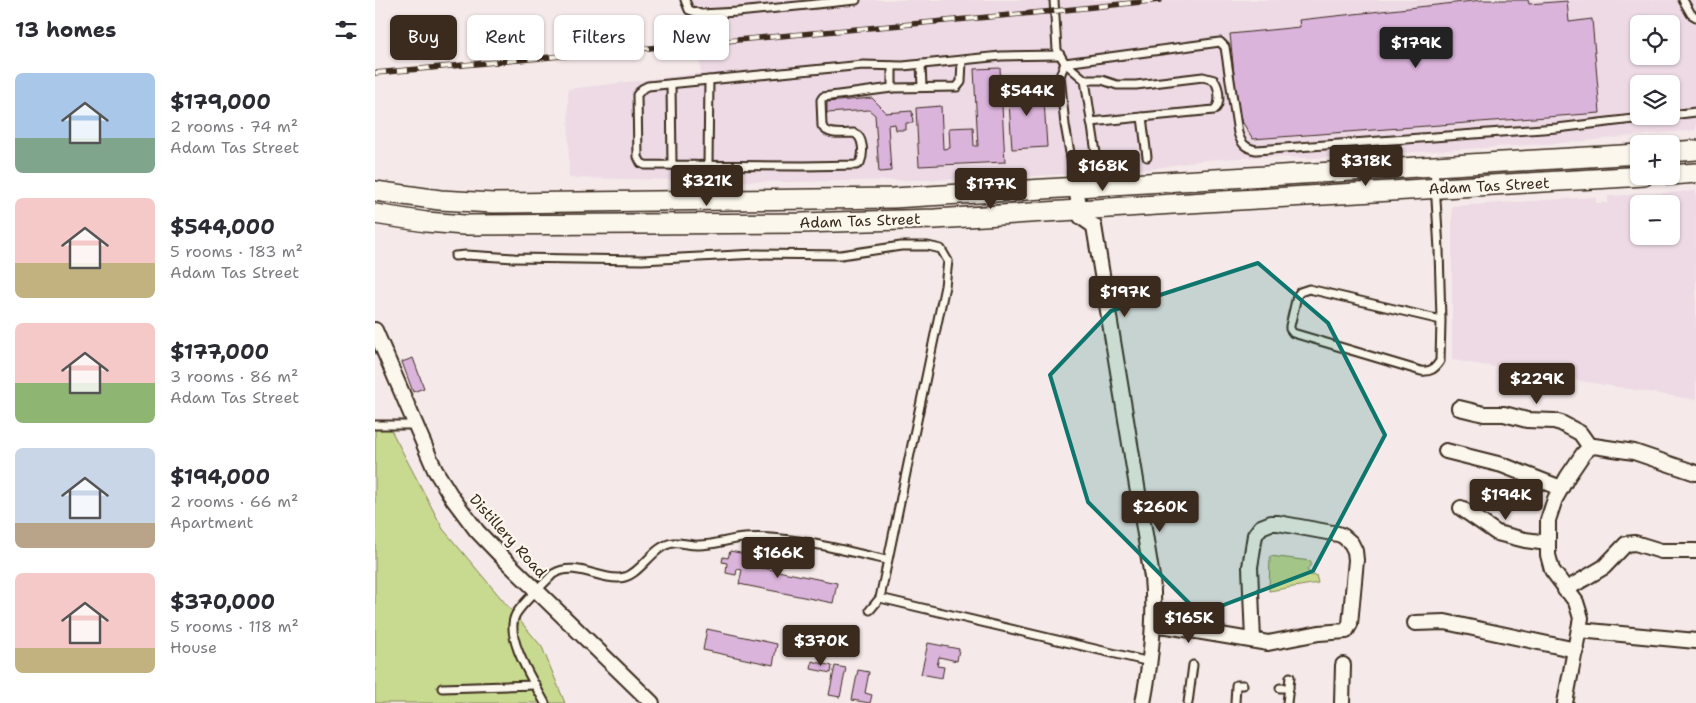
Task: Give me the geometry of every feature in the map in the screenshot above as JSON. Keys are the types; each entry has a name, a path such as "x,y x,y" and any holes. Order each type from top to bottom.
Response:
{"main road":[{"path":"1680,151 1696,150"},
{"name":"Adam Tas Street","path":"375,191 440,200 493,203 893,198 1630,155"},
{"path":"1680,174 1696,173"},
{"name":"Adam Tas Street","path":"375,214 426,222 464,225 846,222 1080,211 1630,177"}],"street":[{"path":"1094,226 1103,214 1101,186"},
{"path":"1076,188 1081,217 1094,226 1150,560 1154,597 1153,625 1150,662 1143,703"},
{"name":"Distillery Road","path":"375,330 435,470 453,500 477,531 652,703"},
{"path":"1459,408 1484,414 1504,414 1527,420 1561,423 1580,433 1591,447"},
{"path":"1565,703 1576,650 1580,613 1576,602 1565,590 1552,570 1548,556 1548,520 1561,488 1583,454 1591,447 1601,446 1633,452 1696,473"},
{"path":"1446,450 1502,465 1561,488"},
{"path":"1461,508 1497,533 1548,543"},
{"path":"1153,625 1265,643 1319,633 1344,632 1351,624 1356,560 1353,546 1347,539 1339,534 1278,523 1265,525 1258,530 1255,535 1250,567 1253,640"},
{"path":"1565,590 1604,567 1625,544 1635,543 1661,551 1696,551"},
{"path":"1415,623 1445,622 1576,650"},
{"path":"1579,630 1696,641"},
{"path":"1342,703 1343,665"}],"lane":[{"path":"685,0 689,10 701,14 856,0"},
{"path":"1054,0 1057,50 1065,63 1085,80 1102,80 1117,85 1136,85 1203,77 1214,80 1217,83 1219,103 1214,110 1091,122"},
{"path":"1683,0 1691,14 1696,17"},
{"path":"1065,63 1220,42 1225,47 1240,140 1247,148 1256,150 1557,128 1630,119"},
{"path":"962,60 961,82 957,87 892,88 823,97 821,100 822,126 824,129 832,132 854,133 859,137 863,156 860,163 850,166 645,165 639,160 637,95 648,86 863,65 892,66 1001,56 1060,55"},
{"path":"1065,63 1060,76 1065,125 1076,188"},
{"path":"921,64 922,88"},
{"path":"892,66 892,88"},
{"path":"708,165 709,80"},
{"path":"1085,80 1101,186"},
{"path":"671,84 672,165"},
{"path":"1680,114 1696,112"},
{"path":"1142,117 1147,157"},
{"path":"1434,166 1441,320 1440,362 1433,370 1425,371 1293,333 1290,329 1297,296 1300,292 1309,290 1441,320"},
{"path":"455,256 642,260 757,254 841,255 901,246 927,246 941,249 948,261 945,286 880,598 870,610"},
{"path":"375,425 414,424"},
{"path":"545,703 517,647 512,628 518,612 553,574 564,569 621,578 635,571 658,551 672,543 700,545 745,538 788,539 887,560"},
{"path":"880,598 1150,662"},
{"path":"1188,703 1193,665"},
{"path":"1287,703 1290,677"},
{"path":"442,688 536,685"},
{"path":"1235,703 1236,685 1243,685"},
{"path":"1280,688 1289,688"}],"highlighted area":[{"path":"1258,263 1328,323 1385,435 1313,571 1200,614 1088,502 1050,375 1111,311"}],"shaded area":[{"path":"691,0 1696,0 1696,130 1563,143 1315,158 1259,157 1205,160 1150,169 985,179 786,182 569,178 568,89 701,73 699,60 729,60 729,15 693,15"},
{"path":"1696,191 1696,400 1452,360 1452,206 1595,197 1596,203 1608,203 1608,196"}],"green space":[{"path":"375,427 390,428 443,529 542,647 565,703 375,703"},
{"path":"1270,556 1311,561 1311,565 1307,569 1311,576 1316,575 1318,583 1269,591"}],"building":[{"path":"1482,0 1528,0 1529,4 1567,1 1569,22 1592,19 1600,113 1253,139 1238,115 1230,34 1300,27 1299,20"},
{"path":"1000,68 1005,162 919,166 916,108 941,106 943,149 950,148 949,128 973,127 974,146 978,146 974,69"},
{"path":"1043,85 1047,147 1012,149 1008,87"},
{"path":"872,98 885,113 912,111 913,123 906,123 906,130 896,130 895,124 888,125 891,171 879,172 875,115 869,110 827,113 827,102"},
{"path":"413,358 424,388 413,392 402,362"},
{"path":"730,551 760,557 758,567 837,583 833,603 739,584 742,570 737,569 736,575 726,573 727,563 722,562 723,557 728,558"},
{"path":"707,629 777,644 773,665 703,650"},
{"path":"928,643 959,649 957,661 939,657 937,666 944,667 942,678 921,674"},
{"path":"812,661 832,666 831,673 811,669"},
{"path":"835,666 846,668 840,697 829,695"},
{"path":"858,670 869,672 865,693 872,695 870,703 852,700"}],"railway":[{"path":"375,73 1160,0"}]}
